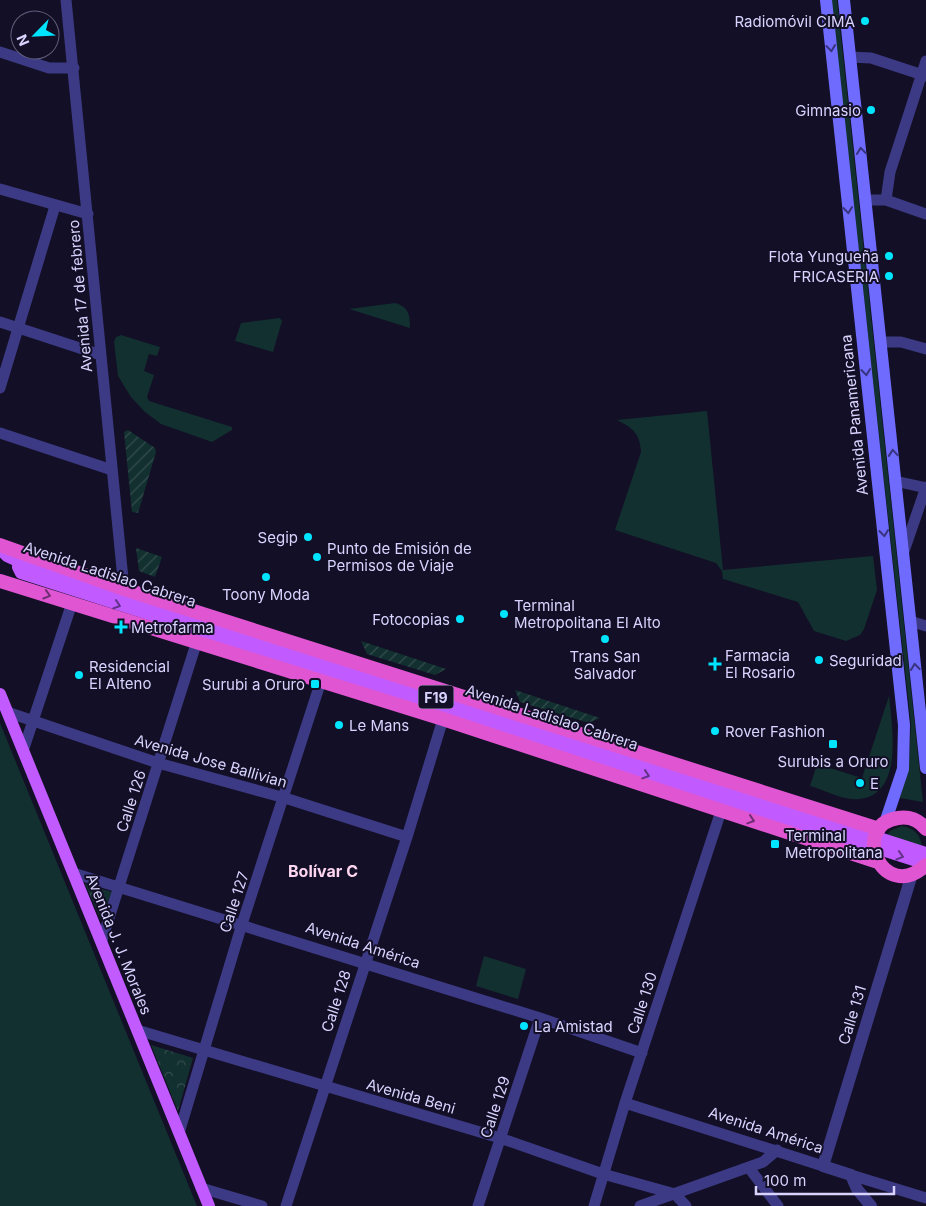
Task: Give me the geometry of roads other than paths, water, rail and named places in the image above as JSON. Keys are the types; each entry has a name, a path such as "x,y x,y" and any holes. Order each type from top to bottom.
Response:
{"highway":[{"name":"Avenida Ladislao Cabrera","path":"0,545 124,589 878,834"},
{"name":"F19","path":"0,581 443,719 878,862 883,868 896,875 921,870"},
{"path":"138,624 166,621 183,637"},
{"path":"878,862 878,834 895,818 908,818 919,822 926,829"}],"main road":[{"name":"Avenida Panamericana","path":"826,0 891,597 905,744 903,769 878,834"},
{"path":"844,0 882,342 902,557 924,727 926,768"},
{"name":"Avenida Ladislao Cabrera","path":"0,549 21,568 166,621 878,834 921,870"},
{"name":"Avenida Ladislao Cabrera","path":"21,568 878,834 926,853"},
{"path":"891,597 907,595"},
{"name":"Avenida J. J. Morales","path":"0,694 209,1206"}],"street":[{"name":"Avenida 17 de febrero","path":"66,0 124,589"},
{"path":"0,52 49,68 74,68"},
{"path":"850,57 871,58 924,75"},
{"path":"886,200 890,172 924,75 926,61"},
{"path":"0,189 88,214"},
{"path":"866,200 886,200 926,214"},
{"path":"0,388 55,206"},
{"path":"0,322 101,355"},
{"path":"882,342 901,342 926,349"},
{"path":"0,433 112,470"},
{"path":"895,481 926,487 902,557"},
{"path":"23,751 72,603"},
{"path":"910,620 926,626"},
{"name":"Calle 126","path":"102,940 197,641"},
{"name":"Calle 127","path":"179,1133 242,924 322,681"},
{"name":"Avenida Jose Ballivian","path":"7,712 158,763 285,798 407,836"},
{"name":"Calle 128","path":"286,1206 407,836 443,719"},
{"name":"Calle 130","path":"594,1206 625,1103 721,811"},
{"name":"Calle 131","path":"823,1166 921,870"},
{"name":"Avenida América","path":"73,873 540,1018 642,1053"},
{"name":"Calle 129","path":"478,1206 540,1018"},
{"name":"Avenida Beni","path":"137,1030 500,1138 603,1174 675,1194"},
{"name":"Avenida América","path":"625,1103 926,1198"},
{"path":"640,1206 749,1168 770,1158 777,1150"},
{"path":"749,1168 778,1206"},
{"path":"852,1175 857,1189 871,1206"},
{"path":"201,1188 262,1206"},
{"path":"675,1194 686,1206"}],"place":[{"name":"Radiomóvil CIMA","path":"865,21"},
{"name":"Gimnasio","path":"871,110"},
{"name":"Flota Yungueña","path":"889,256"},
{"name":"FRICASERIA","path":"889,276"},
{"name":"Segip","path":"308,537"},
{"name":"Punto de Emisión de Permisos de Viaje","path":"317,557"},
{"name":"Toony Moda","path":"266,577"},
{"name":"Terminal Metropolitana El Alto","path":"504,614"},
{"name":"Fotocopias","path":"460,619"},
{"name":"Metrofarma","path":"121,627"},
{"name":"Trans San Salvador","path":"605,639"},
{"name":"Seguridad","path":"819,660"},
{"name":"Farmacia El Rosario","path":"715,664"},
{"name":"Residencial El Alteno","path":"79,675"},
{"name":"Surubi a Oruro","path":"315,684"},
{"name":"Le Mans","path":"339,725"},
{"name":"Rover Fashion","path":"715,731"},
{"name":"Surubis a Oruro","path":"833,744"},
{"name":"E","path":"860,783"},
{"name":"Terminal Metropolitana","path":"775,844"},
{"name":"La Amistad","path":"524,1026"}],"district":[{"name":"Bolívar C","path":"323,871"}]}
